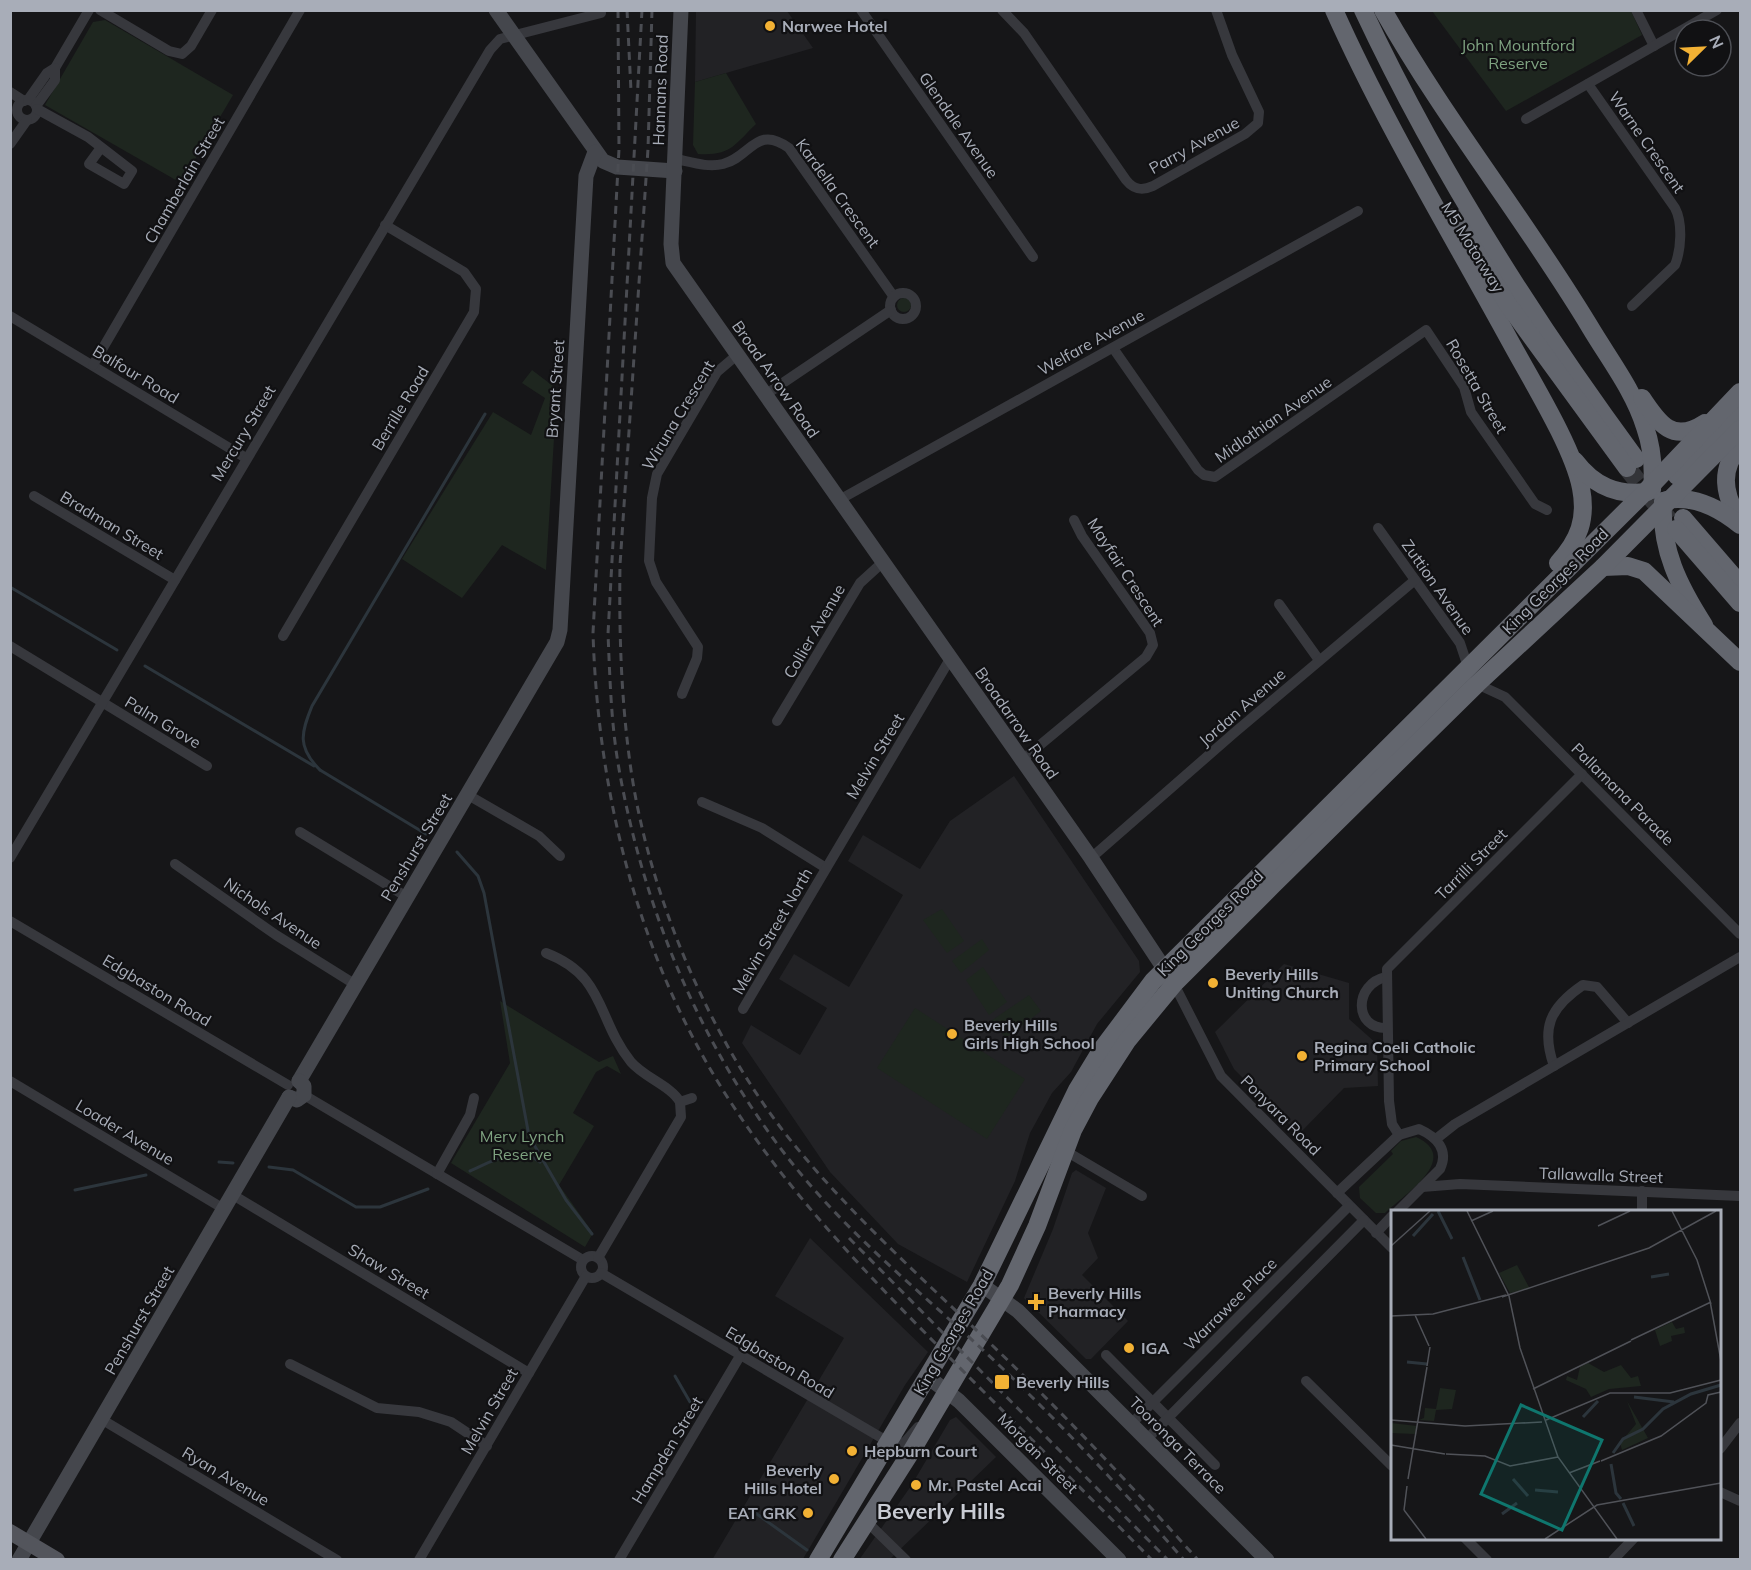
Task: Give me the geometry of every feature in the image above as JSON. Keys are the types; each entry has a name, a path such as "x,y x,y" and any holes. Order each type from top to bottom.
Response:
{"highway":[{"path":"1334,10 1429,198 1487,299 1567,450 1581,489 1584,517 1581,532 1520,615"},
{"name":"M5 Motorway","path":"1346,10 1396,114 1475,252 1563,383 1632,463 1498,259 1440,160 1363,10"},
{"path":"1383,10 1451,120 1662,424 1668,429 1679,432 1693,431 1714,417"},
{"path":"1571,296 1632,396 1645,425 1670,562 1681,587 1704,625"},
{"path":"1658,495 1675,461 1740,392"},
{"path":"1490,645 1564,588 1740,411"},
{"name":"King Georges Road","path":"818,1560 982,1285 1077,1090 1102,1049 1169,976 1520,615 1658,495 1740,429"},
{"path":"1740,447 1728,464 1725,485 1732,508 1740,520"},
{"path":"1567,450 1592,479 1607,488 1623,494 1691,499 1715,508 1740,525"},
{"name":"King Georges Road","path":"842,1560 1010,1285 1036,1226 1064,1150 1107,1070 1169,976 1603,567 1641,528 1658,495"},
{"path":"1740,584 1679,523 1740,603"},
{"path":"1603,567 1628,566 1644,571 1704,625 1740,662"}],"main road":[{"path":"10,1532 57,1560"}],"street":[{"path":"11,143 18,113 31,104 55,80 55,68 89,10"},
{"path":"100,10 169,51 182,54 191,46 212,10"},
{"name":"Chamberlain Street","path":"93,366 300,10"},
{"path":"496,10 595,152 612,166 676,165"},
{"name":"Hannans Road","path":"676,165 681,10"},
{"name":"Glendale Avenue","path":"861,10 1033,257"},
{"name":"Parry Avenue","path":"1002,10 1024,33 1126,180 1141,189 1153,186 1245,134 1258,123 1257,107 1232,55 1216,10"},
{"path":"1636,10 1654,46"},
{"path":"1526,119 1717,10"},
{"name":"Mercury Street","path":"10,858 490,50 500,39 601,13"},
{"name":"Warne Crescent","path":"1588,84 1676,208 1680,219 1678,259 1675,266 1632,306"},
{"path":"10,92 88,137 100,149"},
{"path":"18,113 35,117 31,104"},
{"name":"Kardella Crescent","path":"676,165 727,163 759,141 778,140 789,148 894,297"},
{"name":"Bryant Street","path":"560,630 586,176 595,152"},
{"name":"Broad Arrow Road","path":"676,165 672,254 683,279 839,500"},
{"name":"Welfare Avenue","path":"839,500 1358,211"},
{"name":"Berrille Road","path":"283,636 474,312 476,289 464,272 385,225"},
{"path":"901,293 910,294 916,307 913,314 907,318 899,318 891,310 894,297 901,293"},
{"path":"765,395 891,310"},
{"name":"Balfour Road","path":"10,316 246,458"},
{"name":"Midlothian Avenue","path":"1113,348 1198,470 1204,475 1215,477 1426,330"},
{"name":"Rosetta Street","path":"1426,330 1464,387 1471,412 1534,504 1547,510"},
{"name":"Wiruna Crescent","path":"682,694 697,658 698,646 656,582 650,561 652,498 657,474 717,372 737,355"},
{"name":"Bradman Street","path":"34,496 175,580"},
{"name":"Broadarrow Road","path":"839,500 1091,858 1169,976"},
{"name":"Mayfair Crescent","path":"1022,760 1146,657 1153,645 1150,633 1082,536 1074,520"},
{"name":"Zuttion Avenue","path":"1378,528 1460,643 1468,667"},
{"name":"Collier Avenue","path":"777,721 860,583 883,562"},
{"name":"Jordan Avenue","path":"1091,858 1415,580"},
{"path":"1279,604 1319,660"},
{"name":"Penshurst Street","path":"19,1560 468,795 551,652 560,630"},
{"name":"Palm Grove","path":"10,646 207,766"},
{"name":"Melvin Street","path":"826,868 950,659"},
{"name":"Pallamana Parade","path":"1477,684 1505,697 1740,934"},
{"name":"Tarrilli Street","path":"1387,1028 1373,1025 1363,1015 1360,1003 1362,996 1375,981 1386,977 1390,966 1582,774"},
{"path":"468,795 539,836 560,856"},
{"path":"702,802 762,828 826,868"},
{"path":"300,832 407,897"},
{"name":"Nichols Avenue","path":"175,864 276,935 356,985"},
{"name":"Melvin Street North","path":"743,1009 826,868"},
{"name":"Edgbaston Road","path":"10,921 582,1260"},
{"path":"546,953 567,961 577,969 592,987 631,1061 649,1078 673,1093 680,1102 681,1117 598,1258"},
{"path":"1436,1139 1455,1124 1740,957"},
{"name":"Ponyara Road","path":"1169,976 1221,1076 1391,1247"},
{"path":"1386,977 1389,1101 1392,1124 1399,1135"},
{"path":"1554,1066 1547,1047 1550,1020 1555,1010 1583,985 1597,987 1628,1023"},
{"name":"Loader Avenue","path":"12,1085 224,1209"},
{"path":"437,1174 470,1115 474,1098"},
{"path":"680,1102 692,1098"},
{"path":"1337,1193 1399,1135 1409,1130 1419,1129 1436,1139 1443,1150 1444,1161 1440,1169 1399,1210"},
{"path":"1064,1150 1142,1196"},
{"path":"1440,1169 1460,1184"},
{"name":"Tallawalla Street","path":"1422,1187 1460,1184 1740,1196"},
{"path":"1642,1191 1642,1210"},
{"name":"Shaw Street","path":"233,1195 529,1373"},
{"name":"Warrawee Place","path":"1132,1423 1349,1206"},
{"path":"1376,1233 1391,1217"},
{"path":"1147,1439 1364,1220"},
{"path":"592,1256 598,1258 602,1263 601,1273 593,1278 586,1276 581,1271 582,1260 592,1256"},
{"name":"Edgbaston Road","path":"601,1273 887,1442"},
{"name":"Melvin Street","path":"418,1560 586,1276"},
{"name":"Tooronga Terrace","path":"982,1285 1018,1311 1268,1560"},
{"path":"1106,1355 1215,1465"},
{"name":"Hampden Street","path":"619,1560 740,1356"},
{"path":"290,1364 377,1408 419,1412 451,1422 487,1446"},
{"name":"Morgan Street","path":"928,1377 1002,1442 1119,1560"},
{"path":"1306,1381 1391,1465"},
{"path":"887,1442 895,1445 905,1442 936,1407"},
{"name":"Ryan Avenue","path":"101,1419 336,1560"},
{"path":"1721,1447 1740,1423"},
{"path":"1721,1493 1740,1501"},
{"path":"866,1521 906,1560"},
{"path":"1467,1540 1487,1560"},
{"path":"1613,1560 1633,1540"}],"shaded area":[{"path":"696,11 787,11 813,48 695,82"},
{"name":"Beverly Hills Girls High School","path":"1014,776 1139,961 1140,972 1097,1024 1071,1072 1052,1093 1030,1133 1015,1181 967,1282 898,1244 830,1172 742,1043 751,1025 800,1055 827,1008 779,979 794,954 849,987 903,895 848,861 863,835 920,869 950,821"},
{"name":"Regina Coeli Catholic Primary School","path":"1284,964 1349,983 1349,1019 1377,1044 1378,1086 1344,1088 1299,1134 1234,1069 1215,1032"},
{"path":"1076,1170 1106,1188 1088,1233 1098,1258 1082,1275 1128,1321 1091,1359 1086,1359 1024,1298 1053,1229 1072,1173"},
{"path":"810,1238 928,1352 905,1385 803,1559 712,1560 844,1338 775,1296"},
{"path":"956,1417 996,1457 890,1559 859,1560 911,1486 950,1420"}],"green space":[{"name":"John Mountford Reserve","path":"1432,11 1631,11 1642,35 1506,111"},
{"path":"105,20 233,95 181,183 45,105 93,22"},
{"path":"726,73 756,124 731,148 718,153 698,154 693,145 695,82"},
{"path":"904,298 909,300 911,305 909,310 904,312 899,310 897,305 899,300"},
{"path":"532,370 557,389 546,570 502,545 462,598 402,559 493,412 531,435 545,398 522,383"},
{"path":"942,909 964,941 947,953 923,920"},
{"path":"982,939 989,950 961,973 952,961"},
{"path":"983,967 1007,1002 989,1015 966,980"},
{"path":"1029,995 1041,1011 1006,1038 991,1021"},
{"name":"Merv Lynch Reserve","path":"500,1001 599,1062 613,1056 621,1074 607,1066 596,1072 573,1113 594,1126 559,1185 593,1233 585,1247 451,1163 510,1063"},
{"path":"915,1008 1025,1079 987,1139 877,1068"},
{"path":"1416,1137 1429,1146 1433,1155 1432,1165 1416,1186 1385,1213 1376,1213 1360,1198 1359,1187 1393,1154 1391,1151 1401,1141"}],"waterway":[{"path":"320,770 304,747 303,740 305,724 312,706 485,414"},
{"path":"10,587 117,650"},
{"path":"145,666 314,766"},
{"path":"320,770 426,834"},
{"path":"457,852 478,876 484,893 529,1136 566,1200 592,1234"},
{"path":"470,1171 505,1156 523,1155 540,1162"},
{"path":"219,1162 233,1163"},
{"path":"269,1167 293,1170 356,1207 380,1207 428,1189"},
{"path":"75,1190 146,1175"},
{"path":"675,1376 690,1402"},
{"path":"754,1512 807,1550"}],"tunnel":[{"path":"1627,468 1669,520"}],"railway":[{"path":"618,10 619,149 593,633 596,693 603,752 627,869 645,926 666,981 692,1035 721,1087 775,1165 866,1272 1152,1560"},
{"path":"627,10 631,91"},
{"path":"642,10 608,634 610,685 619,769 646,882 665,937 687,991 742,1093 775,1141 811,1186 874,1251 984,1351 1061,1426 1184,1560"},
{"path":"652,10 648,149 620,565 620,614 621,664 630,763 638,811 650,860 666,908 705,1004 729,1049 784,1132 858,1216 1047,1399 1198,1560"},
{"path":"849,1238 1168,1560"}],"place":[{"name":"Narwee Hotel","path":"770,26"},
{"name":"Beverly Hills Uniting Church","path":"1213,983"},
{"name":"Beverly Hills Girls High School","path":"952,1034"},
{"name":"Regina Coeli Catholic Primary School","path":"1302,1056"},
{"name":"Beverly Hills Pharmacy","path":"1036,1302"},
{"name":"IGA","path":"1129,1348"},
{"name":"Beverly Hills","path":"1002,1382"},
{"name":"Hepburn Court","path":"852,1451"},
{"name":"Beverly Hills Hotel","path":"834,1479"},
{"name":"Mr. Pastel Acai","path":"916,1485"},
{"name":"EAT GRK","path":"808,1513"}],"district":[{"name":"Beverly Hills","path":"941,1511"}]}
